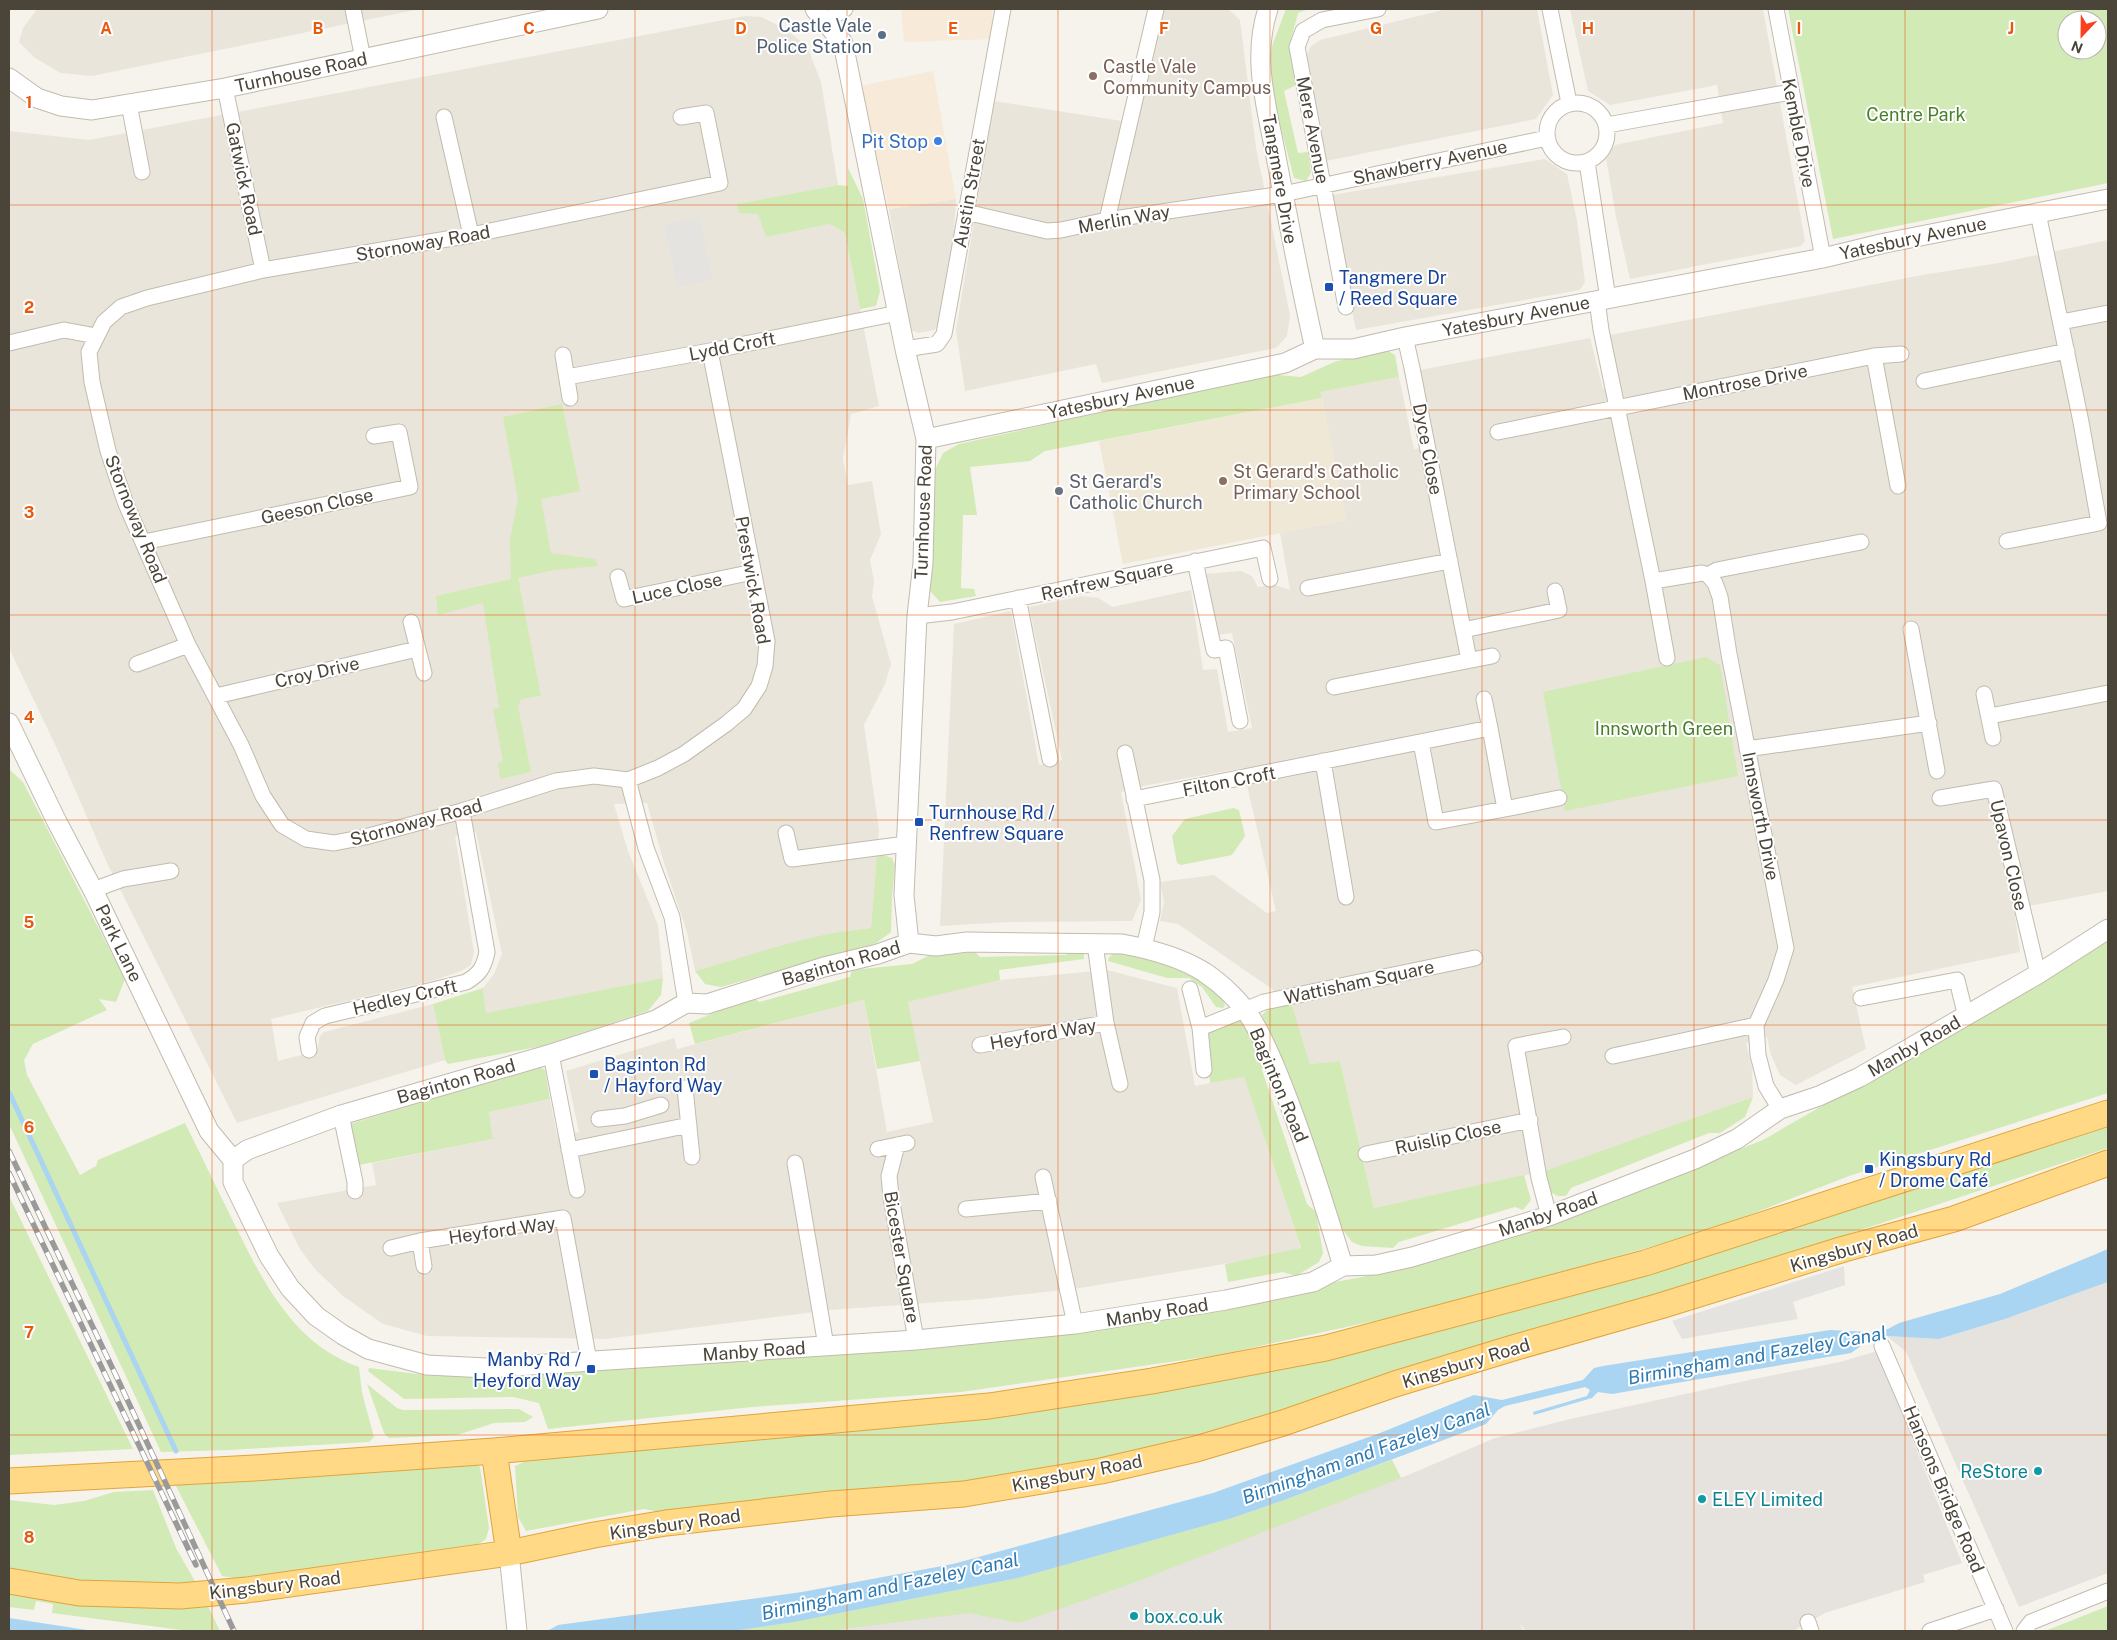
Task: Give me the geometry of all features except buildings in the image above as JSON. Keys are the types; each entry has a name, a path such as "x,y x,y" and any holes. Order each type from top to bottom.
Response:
{"highway":[{"path":"9,1481 254,1468 494,1452 989,1406 1152,1381 1326,1348 1645,1263 2108,1113"},
{"name":"Kingsbury Road","path":"9,1581 79,1593 180,1596 299,1584 509,1553 594,1535 666,1523 831,1504 964,1494 1102,1471 1196,1449 1283,1423 1395,1384 1513,1348 1669,1303 1844,1249 1954,1219 2108,1163"},
{"path":"494,1452 509,1553"}],"street":[{"path":"353,9 363,59"},
{"name":"Turnhouse Road","path":"9,78 37,98 61,106 92,110 225,88 598,9"},
{"path":"820,15 845,9"},
{"name":"Austin Street","path":"905,349 937,344 944,334 1003,9"},
{"path":"1107,220 1156,9"},
{"name":"Tangmere Drive","path":"1268,9 1261,28 1259,68 1293,253 1315,350"},
{"name":"Mere Avenue","path":"1346,307 1297,47 1303,31 1322,20 1378,9"},
{"path":"1550,9 1569,103"},
{"name":"Kemble Drive","path":"1776,9 1823,258"},
{"name":"Turnhouse Road","path":"820,15 843,43 877,202 905,349 926,439 923,563 917,616 904,895 909,943"},
{"name":"Gatwick Road","path":"225,88 263,270"},
{"path":"1607,125 1791,92"},
{"path":"1569,103 1588,104 1596,109 1607,125 1608,134 1602,151 1587,162 1576,163 1566,161 1557,156 1550,148 1547,138 1549,120 1554,112 1569,103"},
{"path":"128,104 142,172"},
{"name":"Stornoway Road","path":"628,780 594,776 556,781 462,811 365,837 334,843 306,840 282,826 262,796 241,745 188,645 126,504 108,452 92,382 89,352 104,322 121,307 147,298 263,270 470,235 720,183 706,113 681,117"},
{"path":"444,117 470,235"},
{"name":"Shawberry Avenue","path":"1283,194 1547,138"},
{"path":"1587,162 1602,299 1617,408 1667,658"},
{"name":"Merlin Way","path":"966,212 1047,231 1061,230 1107,220 1283,194"},
{"name":"Yatesbury Avenue","path":"926,439 1285,363 1315,350 1353,349 1405,337 1823,258 1885,243 2108,199"},
{"path":"2007,540 2099,524 2102,499 2067,352 2038,213"},
{"name":"Lydd Croft","path":"567,377 710,351 898,313"},
{"path":"2061,322 2108,313"},
{"path":"9,343 64,330 96,336"},
{"name":"Dyce Close","path":"1405,337 1469,660"},
{"name":"Prestwick Road","path":"628,780 658,768 684,754 744,709 759,686 764,666 766,641 710,351"},
{"path":"1924,381 2067,352"},
{"name":"Montrose Drive","path":"1617,408 1874,356 1901,354"},
{"path":"563,356 570,398"},
{"path":"1874,356 1898,486"},
{"path":"1498,432 1617,408"},
{"name":"Geeson Close","path":"144,542 410,487 399,432 374,436"},
{"path":"1653,581 1702,572 1708,575 1717,570 1861,542"},
{"name":"Renfrew Square","path":"917,616 1018,598 1263,548 1270,579"},
{"name":"Renfrew Square","path":"1195,561 1214,650 1226,648 1240,721"},
{"path":"1308,588 1450,562"},
{"name":"Luce Close","path":"618,577 624,599 753,572"},
{"name":"Innsworth Drive","path":"1708,575 1715,583 1720,597 1729,654 1786,948 1776,980 1756,1025 1758,1055 1766,1086 1780,1109"},
{"path":"1463,630 1560,610 1555,591"},
{"name":"Renfrew Square","path":"1018,598 1050,759"},
{"path":"411,622 424,673"},
{"path":"1911,630 1938,771"},
{"path":"137,664 188,645"},
{"name":"Croy Drive","path":"216,696 417,649"},
{"path":"1334,687 1492,656"},
{"path":"1990,716 2108,693"},
{"path":"1984,694 1993,738"},
{"path":"1484,699 1505,809"},
{"name":"Park Lane","path":"9,723 57,822 93,890 209,1131 233,1160"},
{"path":"1748,749 1929,723"},
{"name":"Filton Croft","path":"1134,800 1281,771 1323,760 1490,728"},
{"path":"1421,742 1436,822 1559,798"},
{"path":"1125,753 1152,880 1152,912 1144,948"},
{"path":"1323,760 1346,897"},
{"path":"628,780 646,848 672,917 686,1003"},
{"name":"Upavon Close","path":"1940,798 1994,788 2038,974"},
{"name":"Hedley Croft","path":"308,1050 307,1037 313,1023 325,1016 466,982 476,976 484,966 487,952 462,811"},
{"path":"786,833 792,859 906,844"},
{"path":"93,890 123,879 172,871"},
{"name":"Manby Road","path":"233,1160 233,1182 269,1256 290,1288 316,1316 343,1336 368,1350 427,1364 457,1368 486,1368 916,1340 1075,1324 1265,1292 1313,1282 1343,1266 1376,1265 1412,1257 1549,1216 1695,1159 1737,1139 1780,1109 1819,1096 1860,1078 2038,974 2108,929"},
{"name":"Baginton Road","path":"233,1160 247,1150 341,1115 551,1054 656,1020 686,1003 707,1004 824,967 878,954 909,943 936,946 967,942 1122,944 1144,948 1173,957 1204,972 1225,989 1244,1009 1262,1038 1290,1104 1330,1220 1343,1266"},
{"name":"Heyford Way","path":"1095,944 1106,1023 1120,1084"},
{"name":"Wattisham Square","path":"1244,1009 1264,1002 1475,958"},
{"path":"1860,998 1958,980 1966,1017"},
{"path":"1190,989 1200,1028 1204,1070"},
{"path":"1200,1028 1244,1009"},
{"name":"Heyford Way","path":"980,1045 1106,1023"},
{"path":"1613,1056 1756,1025"},
{"path":"1549,1216 1539,1178 1516,1046 1563,1037"},
{"path":"551,1054 577,1190"},
{"path":"685,1088 692,1157"},
{"path":"599,1119 625,1116 661,1105"},
{"path":"341,1115 355,1182 355,1191"},
{"path":"625,1116 633,1137"},
{"name":"Ruislip Close","path":"1366,1154 1530,1120"},
{"path":"569,1150 689,1125"},
{"name":"Bicester Square","path":"878,1149 902,1144 889,1176 916,1340"},
{"path":"795,1163 826,1346"},
{"path":"1043,1177 1075,1324"},
{"path":"966,1209 1049,1201"},
{"name":"Heyford Way","path":"391,1248 420,1241 563,1218 589,1361"},
{"path":"420,1241 424,1266"},
{"name":"Hansons Bridge Road","path":"1882,1346 2005,1631"},
{"path":"509,1553 517,1625"},
{"path":"2024,1631 2031,1622 2108,1591"},
{"path":"1930,1631 1996,1609"}],"shaded area":[{"path":"37,9 420,9 92,76 61,73 35,58 19,42 23,28"},
{"path":"901,9 992,9 993,39 904,42"},
{"path":"1164,9 1228,9 1240,20 1256,148 1290,315 1287,336 1276,348 1102,383 1096,364 965,391 956,330 994,101 1135,123"},
{"path":"1447,9 1537,9 1553,95 1536,119 1326,161 1305,59 1311,46 1320,40"},
{"path":"1570,9 1763,9 1805,241 1801,246 1630,279 1616,217 1606,158 1615,145 1723,123 1717,85 1610,105 1588,91"},
{"path":"745,16 761,17 784,28 807,46 821,82 838,185 738,204 739,213 758,213 766,237 830,224 845,233 879,406 851,414 843,459 848,485 872,481 881,534 870,560 874,581 872,596 891,664 885,684 864,725 879,830 871,928 852,930 790,944 695,971 687,932 664,863 647,803 614,804 628,851 658,925 663,978 486,1014 483,988 494,974 502,954 476,832 455,836 474,952 471,965 461,971 435,980 271,1019 278,1061 317,1051 320,1036 324,1032 433,1004 445,1060 237,1123 107,863 60,755 9,648 9,131 89,140"},
{"path":"933,71 956,199 889,209 860,86"},
{"path":"1545,159 1567,174 1577,221 1585,282 1580,290 1356,330 1345,277 1332,195"},
{"path":"956,199 954,234 940,318 935,330 918,333 911,330 889,209"},
{"path":"699,217 713,279 677,287 664,225"},
{"path":"2108,240 2108,891 2014,909 2020,952 1852,987 1866,1049 1796,1085 1780,1075 1771,1055 1767,1037 1746,1043 1752,1068 1753,1097 1551,1170 1374,1208 1340,1061 1310,1064 1291,1002 1178,924 1160,921 1164,902 1160,882 1214,875 1267,913 1276,911 1243,768 1143,786 1121,792 1141,900 1132,921 1009,922 940,926 954,624 1011,611 1039,765 1062,760 1029,607 1082,596 1099,598 1112,607 1191,590 1203,670 1217,669 1228,732 1252,728 1232,633 1217,635 1204,574 1241,571 1252,576 1258,587 1275,585 1290,590 1280,533 1346,520 1322,398 1319,392 1399,377 1414,449 1435,446 1420,370 1590,338 1603,389 1621,386 1610,335 1922,275 1999,263"},
{"name":"St Gerard's Catholic Primary School","path":"1322,398 1347,520 1123,564 1099,441"},
{"path":"1107,970 1177,988 1195,1086 1244,1076 1301,1249 1080,1288 982,1299 829,1310 606,1339 427,1336 383,1324 343,1296 315,1269 300,1249 277,1203 376,1185 372,1163 493,1139 489,1112 550,1099 557,1135 579,1132 566,1071 674,1038 677,1049 864,1000 887,1132 933,1122 907,1002 1000,980"},
{"path":"1844,1266 1845,1285 1793,1302 1798,1319 1682,1339 1672,1321"},
{"name":"ReStore","path":"2108,1282 2108,1573 2019,1607 1906,1352 1887,1336 1939,1339 2005,1319"},
{"path":"1877,1351 1962,1563 1923,1575 1925,1582 1825,1613 1793,1631 1526,1631 1520,1624 1523,1631 733,1631 794,1622 1018,1578 1232,1518 1392,1460 1401,1478 1495,1438 1570,1419 1840,1362"}],"green space":[{"path":"1286,9 1309,9 1298,13 1289,46 1296,85 1284,91 1298,153 1308,152 1311,173 1306,181 1294,178 1267,75 1272,46"},
{"name":"Centre Park","path":"1788,9 2108,9 2108,183 1833,239"},
{"path":"848,168 863,199 880,291 876,306 860,309 845,233 830,224 766,237 758,214 739,213 737,204 838,185 848,186"},
{"path":"1384,349 1395,355 1399,377 1320,392 1322,398 1045,451 1030,461 970,467 977,515 963,515 961,588 974,589 976,596 940,602 930,591 933,474 943,453 959,444 1267,374 1301,377 1334,362"},
{"path":"562,404 580,491 541,499 551,553 595,559 598,566 554,570 518,578 541,696 521,699 518,706 531,772 500,779 498,763 503,761 493,709 499,708 483,603 438,615 436,596 511,579 510,539 518,499 503,417"},
{"name":"Innsworth Green","path":"1706,657 1720,665 1738,776 1565,811 1543,692"},
{"path":"9,769 23,782 125,979 116,1002 99,999 107,1010 33,1044 24,1060 27,1075 80,1175 96,1166 98,1160 185,1123 255,1264 281,1306 297,1326 315,1342 335,1356 359,1367 362,1393 374,1437 369,1442 161,1452 9,1124"},
{"path":"1233,808 1239,810 1245,836 1232,855 1181,865 1177,863 1172,836 1185,819"},
{"path":"877,853 892,858 895,865 891,932 875,944 721,987 705,984 695,971 804,940 871,928"},
{"path":"2108,941 2108,1093 1849,1176 1713,1229 1442,1306 1219,1355 961,1392 752,1407 548,1429 539,1403 513,1397 404,1399 368,1371 369,1368 433,1376 444,1373 1090,1328 1362,1277 1553,1224 1763,1140"},
{"path":"1072,951 1084,953 1084,959 999,970 1000,980 908,1002 920,1061 877,1069 864,1000 695,1044 689,1023 753,997 759,1002 850,977 852,970 912,964 928,956 975,952 980,957 1066,955"},
{"path":"1115,953 1159,963 1194,977 1220,995 1225,1005 1223,1008 1216,1007 1202,987 1189,978 1167,978 1108,961 1109,957"},
{"path":"663,978 661,995 648,1011 542,1046 448,1064 445,1060 433,1004 483,988 486,1013"},
{"path":"1291,1002 1310,1064 1340,1061 1374,1208 1524,1175 1531,1200 1523,1210 1515,1207 1399,1242 1393,1248 1362,1246 1352,1242 1340,1226 1297,1097 1262,1015 1274,1003"},
{"path":"1233,1018 1242,1021 1264,1065 1262,1070 1307,1204 1316,1212 1323,1253 1319,1262 1296,1276 1283,1272 1228,1282 1225,1264 1301,1248 1244,1077 1210,1083 1206,1029"},
{"path":"538,1066 545,1070 550,1099 489,1112 493,1139 359,1165 350,1124"},
{"path":"1753,1097 1745,1117 1720,1133 1709,1133 1571,1188 1566,1196 1558,1196 1550,1192 1545,1171"},
{"path":"2108,1119 2108,1148 1749,1267 1235,1427 1074,1464 943,1485 670,1514 644,1509 526,1531 518,1517 515,1466 526,1461 883,1428 1141,1395"},
{"path":"9,1196 133,1449 9,1455"},
{"path":"367,1384 397,1408 403,1410 519,1409 533,1417 525,1422 494,1423 457,1435 389,1438 384,1433"},
{"path":"1392,1460 1401,1478 1133,1583 1019,1623 969,1613 826,1631 733,1631 794,1622 1018,1578 1232,1518"},
{"path":"474,1462 480,1467 489,1528 486,1539 477,1545 247,1580 222,1576 175,1484"},
{"path":"153,1490 176,1548 196,1583 85,1581 9,1570 9,1500 54,1505 84,1501 114,1492"},
{"path":"9,1590 205,1600 220,1631 189,1631 52,1613 53,1604 36,1601 34,1610 9,1607"},
{"path":"2108,1606 2108,1631 2045,1631"}],"water":[{"name":"Birmingham and Fazeley Canal","path":"2108,1249 2108,1282 2005,1319 1939,1339 1887,1336 1872,1338 1851,1353 1612,1394 1598,1392 1592,1398 1534,1415 1533,1412 1587,1396 1590,1390 1585,1387 1505,1406 1498,1410 1486,1424 1287,1499 1232,1518 1018,1578 794,1622 733,1631 547,1631 558,1625 802,1592 953,1564 1213,1493 1380,1433 1474,1395 1502,1400 1583,1380 1594,1368 1603,1366 1830,1330 1870,1332 1888,1329 1899,1323 2000,1294"},
{"path":"9,1618 93,1631 9,1631"}],"waterway":[{"path":"9,1092 176,1451"}],"railway":[{"path":"9,1151 120,1384 234,1631"},
{"path":"9,1173 196,1565"}],"place":[{"name":"Castle Vale Police Station","path":"882,35"},
{"name":"Castle Vale Community Campus","path":"1093,76"},
{"name":"Pit Stop","path":"938,141"},
{"name":"Tangmere Dr / Reed Square","path":"1329,287"},
{"name":"St Gerard's Catholic Primary School","path":"1223,481"},
{"name":"St Gerard's Catholic Church","path":"1059,491"},
{"name":"Turnhouse Rd / Renfrew Square","path":"919,822"},
{"name":"Baginton Rd / Hayford Way","path":"594,1074"},
{"name":"Kingsbury Rd / Drome Café","path":"1869,1169"},
{"name":"Manby Rd / Heyford Way","path":"591,1369"},
{"name":"ReStore","path":"2038,1471"},
{"name":"ELEY Limited","path":"1702,1499"},
{"name":"box.co.uk","path":"1134,1616"}]}
